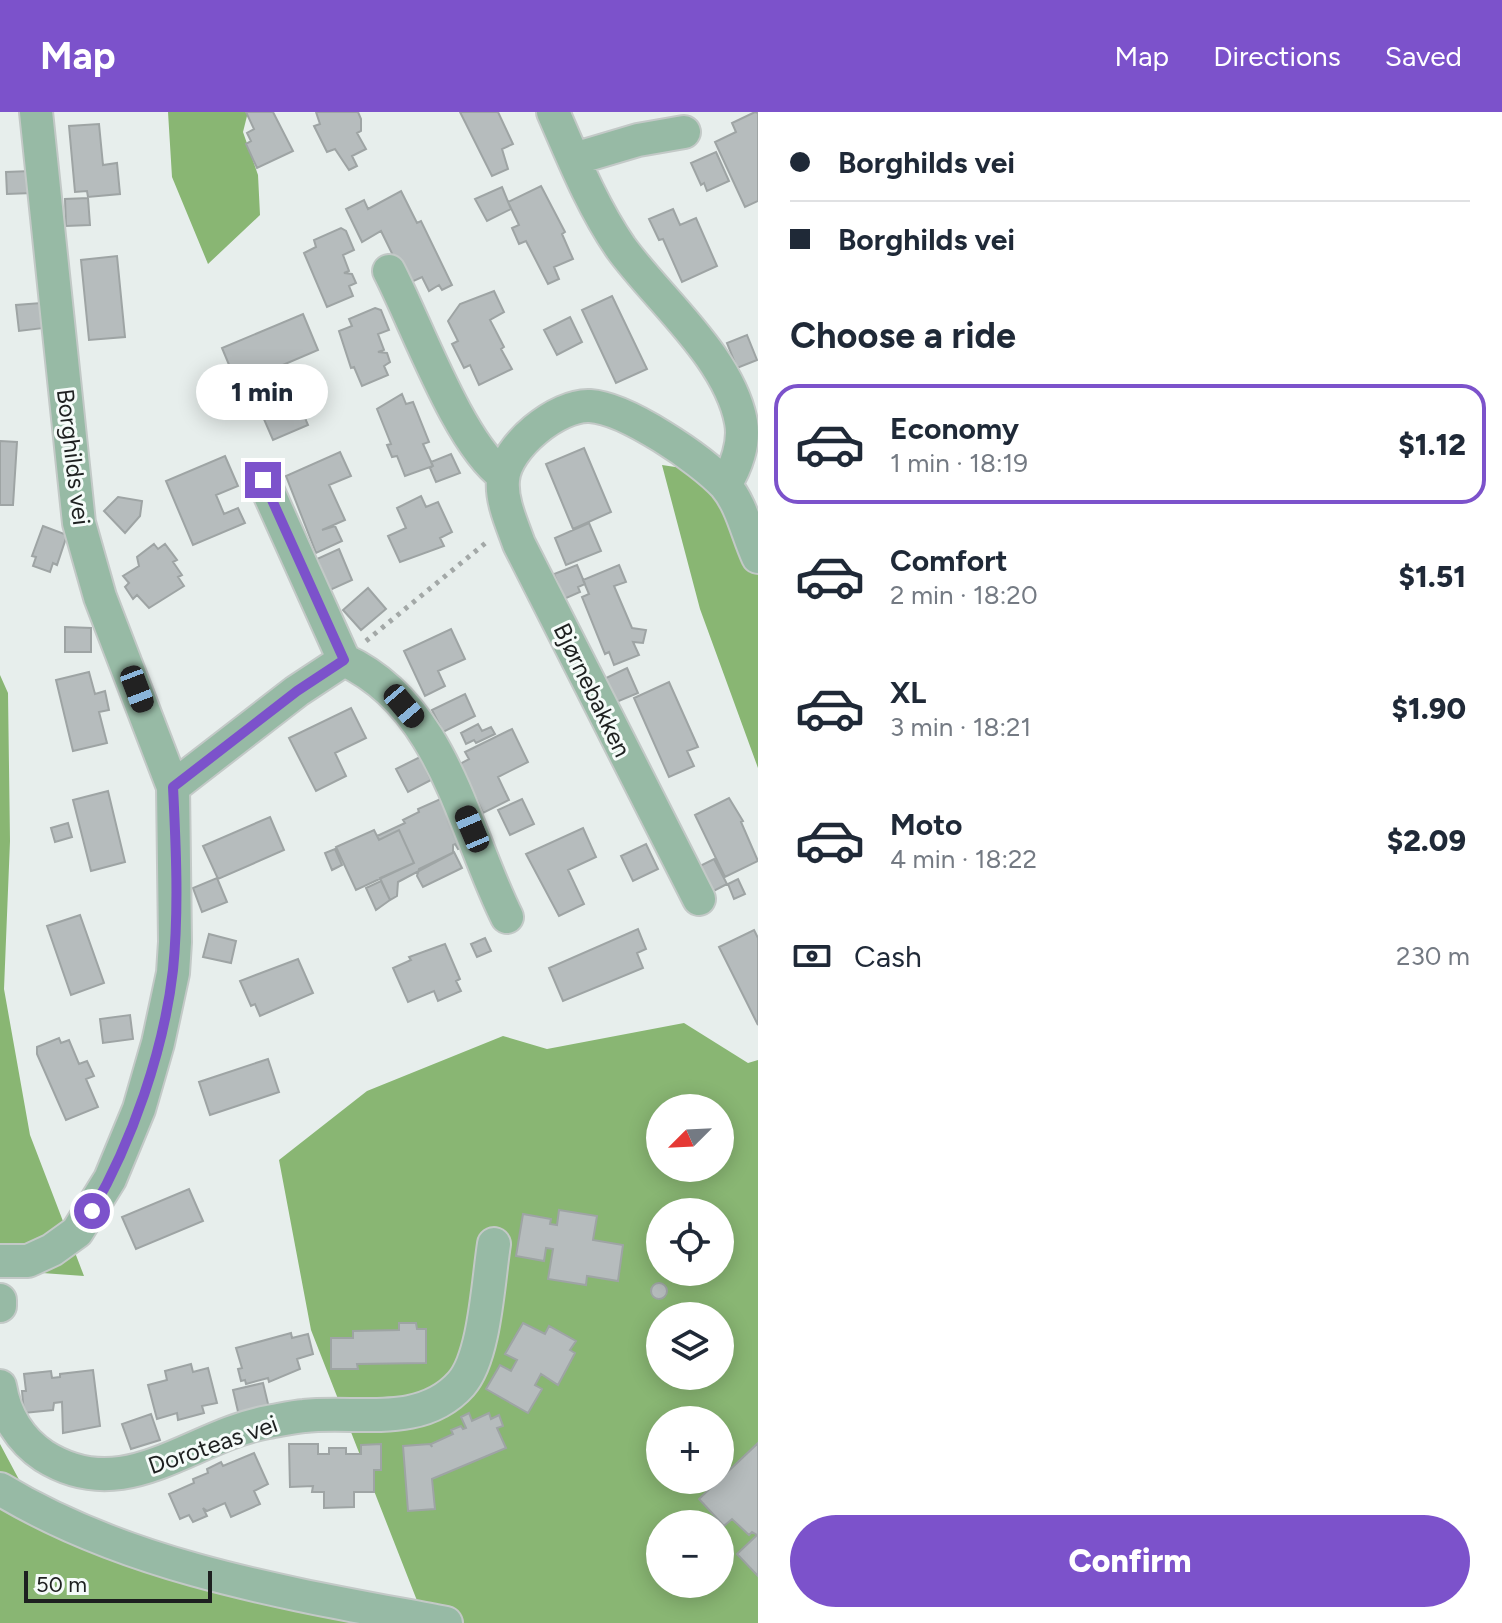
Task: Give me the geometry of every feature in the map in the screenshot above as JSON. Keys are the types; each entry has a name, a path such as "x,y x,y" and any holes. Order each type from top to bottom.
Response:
{"street":[{"name":"Borghilds vei","path":"0,1261 28,1261 52,1250 77,1232 110,1179 139,1109 161,1032 173,973 176,843 173,787 100,597 79,523 36,112"},
{"path":"553,112 593,202 621,247 694,335 732,395 741,423 741,447 725,485"},
{"path":"574,159 638,140 684,132"},
{"path":"389,271 473,440 493,468 503,475 523,444 548,420 569,409 589,406 620,412 642,423 725,485 743,518 758,557"},
{"name":"Bjørnebakken","path":"503,475 503,494 519,544 699,899"},
{"path":"263,480 344,660 362,668 422,727 465,812 507,917"},
{"path":"173,787 297,691 344,660"},
{"name":"Doroteas vei","path":"0,1386 8,1413 26,1441 51,1460 96,1475 128,1473 152,1466 259,1424 306,1416 368,1416 414,1411 447,1396 469,1374 479,1345 494,1244"},
{"path":"0,1300 0,1306"},
{"path":"0,1489 67,1525 176,1564 328,1600 446,1623"}],"path":[{"path":"344,660 502,530 510,519"}],"green space":[{"path":"168,112 248,112 243,132 258,175 260,215 208,264 172,177"},
{"path":"662,465 702,471 758,560 758,768 700,609"},
{"path":"0,675 8,693 10,841 4,989 30,1135 84,1276 0,1270"},
{"path":"684,1023 748,1063 758,1060 758,1623 0,1623 0,1444 40,1519 425,1621 311,1330 279,1160 367,1091 503,1036 547,1049"}],"building":[{"path":"246,112 273,112 293,151 257,168 246,144 251,141 247,133 254,129"},
{"path":"316,112 358,112 361,131 357,133 366,149 352,156 357,166 349,170 335,149 327,152 314,126 320,124"},
{"path":"460,112 498,112 513,144 502,149 508,169 492,176"},
{"path":"758,113 758,201 745,207 715,142 736,132 732,123"},
{"path":"99,124 103,165 117,163 120,194 88,197 87,191 75,192 69,126"},
{"path":"716,152 729,181 707,191 691,163"},
{"path":"31,171 32,193 7,194 6,172"},
{"path":"541,186 565,232 562,234 573,259 554,267 559,279 548,284 526,241 519,244 512,228 519,225 508,202"},
{"path":"502,187 511,209 487,221 475,199"},
{"path":"401,191 417,223 421,221 452,285 442,290 439,285 429,291 422,277 407,284 381,231 362,242 346,209 364,200 368,209"},
{"path":"88,198 90,225 66,226 65,199"},
{"path":"673,209 680,225 696,218 717,266 682,282 663,239 659,240 649,219"},
{"path":"341,228 346,231 354,250 343,255 349,271 344,273 352,274 356,283 349,286 353,296 327,307 304,253 316,247 314,240"},
{"path":"117,256 125,337 89,340 81,260"},
{"path":"494,291 504,312 490,320 512,369 479,385 470,365 464,368 452,344 458,341 448,321 460,304"},
{"path":"612,296 647,369 616,383 582,310"},
{"path":"41,303 44,328 19,331 16,305"},
{"path":"375,308 381,310 389,330 378,334 384,350 378,352 387,353 390,362 384,366 388,375 362,386 354,367 351,368 339,331 352,326 349,319"},
{"path":"303,314 318,350 278,367 283,377 287,376 308,425 273,440 247,380 237,384 222,348"},
{"path":"570,317 582,342 557,355 544,330"},
{"path":"747,335 757,360 737,368 727,343"},
{"path":"402,394 406,404 413,402 429,442 423,444 433,466 405,476 397,456 392,457 387,445 391,444 377,409"},
{"path":"0,441 17,442 13,505 0,505"},
{"path":"584,448 611,512 573,529 546,464"},
{"path":"340,452 351,476 329,485 345,520 322,530 335,526 342,541 316,553 286,476"},
{"path":"451,454 460,473 436,482 430,468 433,466 431,462"},
{"path":"225,456 238,486 216,495 224,514 238,508 245,523 193,545 166,481"},
{"path":"421,496 426,507 438,502 452,532 440,538 444,546 400,562 388,536 406,528 397,508"},
{"path":"118,497 142,501 140,516 125,533 104,511"},
{"path":"589,523 601,551 566,565 555,538"},
{"path":"43,526 67,535 57,565 53,563 50,572 33,566 36,557 32,556"},
{"path":"154,544 158,549 165,544 177,560 173,562 182,575 178,577 184,586 149,608 137,595 133,599 125,587 129,583 123,576 139,566 137,557"},
{"path":"339,549 352,580 330,590 317,559"},
{"path":"577,565 585,584 578,587 580,592 564,599 554,574"},
{"path":"619,565 626,582 614,586 632,628 646,630 643,643 633,642 639,655 614,665 609,652 605,654 582,597 589,594 583,580"},
{"path":"368,588 386,609 361,630 343,610"},
{"path":"65,627 91,628 91,652 65,652"},
{"path":"451,629 465,659 438,671 445,686 425,696 404,651"},
{"path":"627,668 638,693 614,703 604,679"},
{"path":"89,672 95,694 105,691 109,710 99,712 107,743 73,751 56,680"},
{"path":"669,682 698,747 687,751 694,766 669,777 634,698"},
{"path":"465,694 475,716 443,732 432,710"},
{"path":"351,708 366,738 335,753 346,776 316,791 289,738"},
{"path":"478,724 482,731 491,727 495,734 466,744 461,733"},
{"path":"512,729 528,762 498,777 509,800 483,813 460,764 469,759 465,752"},
{"path":"420,757 431,780 408,792 396,769"},
{"path":"108,791 125,862 91,871 73,800"},
{"path":"445,797 468,845 458,849 453,845 453,853 398,882 397,896 390,900 380,878 414,863 399,830 379,840 377,836 405,823 403,820 419,812 418,809"},
{"path":"729,798 743,821 758,861 725,877 695,815"},
{"path":"522,799 534,824 510,835 498,810"},
{"path":"270,817 284,850 218,879 203,846"},
{"path":"68,823 72,837 55,842 51,828"},
{"path":"583,828 596,857 568,870 584,904 559,916 526,854"},
{"path":"374,830 379,840 399,830 414,863 356,890 336,847"},
{"path":"646,844 658,869 633,881 621,856"},
{"path":"335,849 342,865 332,870 325,853"},
{"path":"454,852 462,868 423,887 417,876 419,869"},
{"path":"714,859 727,884 706,895 694,869"},
{"path":"217,878 227,902 202,912 193,888"},
{"path":"738,879 745,894 734,899 728,884"},
{"path":"381,881 390,900 376,910 366,888"},
{"path":"80,915 104,983 71,995 47,926"},
{"path":"638,929 646,949 637,953 643,968 563,1001 549,968"},
{"path":"754,930 758,938 758,1025 719,947"},
{"path":"209,934 236,941 231,963 203,957"},
{"path":"485,938 491,951 477,957 471,944"},
{"path":"445,944 460,979 456,981 461,991 438,1001 434,991 408,1002 393,968 411,960 409,957"},
{"path":"298,959 313,993 260,1016 255,1004 251,1006 240,981"},
{"path":"130,1015 133,1039 103,1043 100,1019"},
{"path":"59,1038 61,1043 69,1040 79,1064 87,1061 94,1076 86,1079 98,1107 66,1120 37,1054 37,1047"},
{"path":"268,1059 279,1092 210,1115 199,1082"},
{"path":"189,1189 203,1221 136,1249 122,1217"},
{"path":"559,1210 597,1216 593,1240 623,1245 618,1281 587,1276 586,1285 548,1279 553,1249 546,1248 544,1261 516,1256 523,1214 551,1219 550,1224 557,1225"},
{"path":"652,1286 667,1288 667,1294 662,1299 656,1299 651,1294"},
{"path":"399,1323 416,1323 417,1329 426,1329 426,1363 357,1364 358,1369 331,1369 331,1338 353,1338 353,1331 399,1330"},
{"path":"523,1323 545,1334 549,1326 576,1341 570,1350 575,1353 558,1385 541,1374 535,1385 542,1389 528,1413 486,1389 500,1365 511,1371 517,1360 505,1354"},
{"path":"291,1333 292,1338 308,1334 313,1354 297,1359 300,1369 269,1382 268,1378 246,1384 245,1380 241,1381 238,1369 242,1368 236,1348"},
{"path":"191,1364 193,1372 208,1368 217,1403 202,1406 204,1413 178,1420 177,1413 157,1419 148,1385 167,1380 165,1371"},
{"path":"93,1370 100,1426 63,1433 62,1402 54,1403 53,1410 24,1413 24,1374 51,1371 52,1378"},
{"path":"263,1383 269,1408 239,1416 233,1390"},
{"path":"469,1413 472,1421 489,1413 491,1419 499,1415 503,1426 497,1428 506,1448 432,1479 435,1509 408,1511 403,1446 430,1444 432,1447 431,1444 453,1434 451,1430 461,1426 466,1428 461,1417"},
{"path":"151,1414 160,1440 131,1449 122,1424"},
{"path":"758,1443 758,1576 737,1554 757,1535 752,1532 749,1535 734,1521 734,1510 709,1510 699,1499 704,1494 734,1494 734,1466"},
{"path":"289,1444 318,1444 318,1454 329,1454 329,1448 346,1448 346,1454 361,1454 361,1445 381,1444 381,1470 374,1470 374,1492 354,1492 354,1507 324,1508 324,1492 312,1492 313,1486 290,1487"},
{"path":"254,1453 268,1484 254,1491 260,1504 231,1517 225,1503 207,1511 203,1508 207,1516 193,1522 189,1515 180,1519 169,1494 194,1483 193,1479 208,1473 207,1469 221,1462 223,1466"}],"route":[{"path":"92,1211 110,1179 139,1109 166,1010 175,942 173,787 297,691 344,660 263,480"}]}
